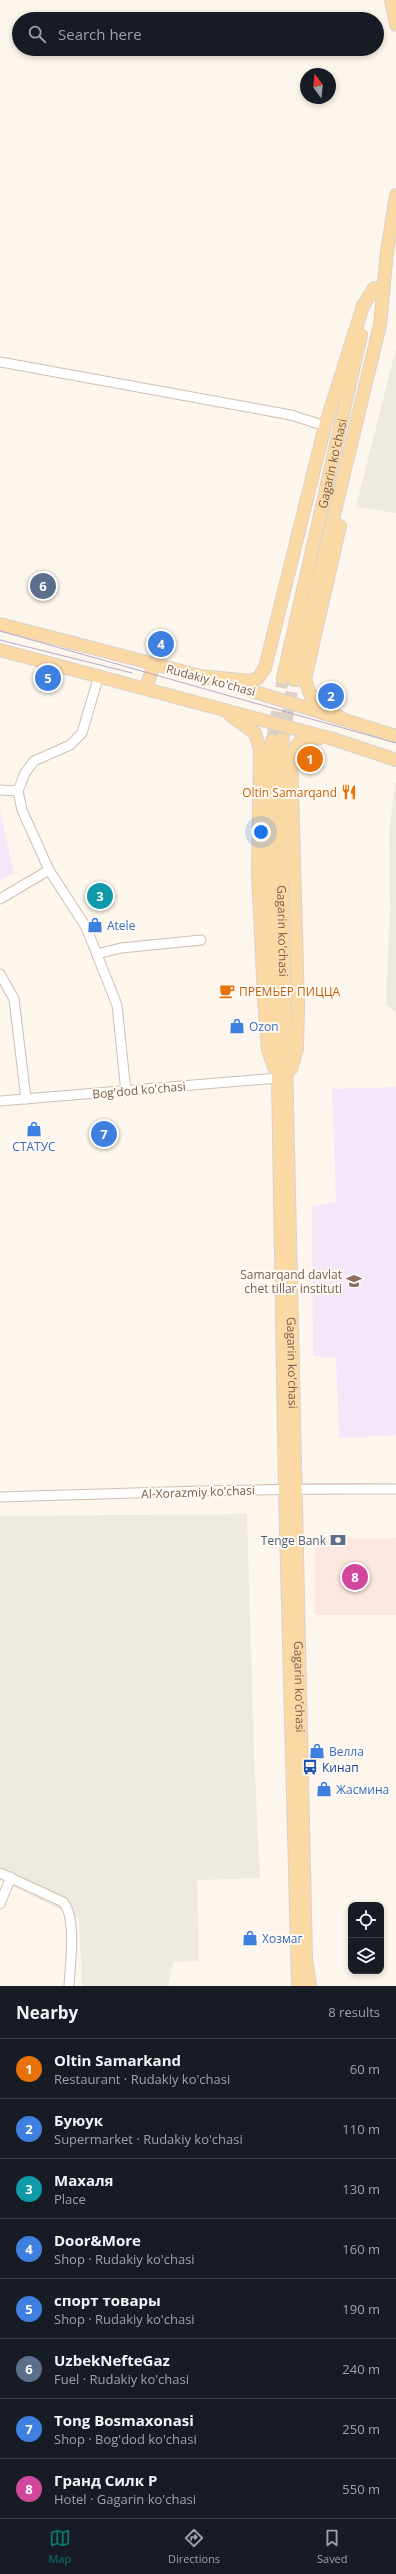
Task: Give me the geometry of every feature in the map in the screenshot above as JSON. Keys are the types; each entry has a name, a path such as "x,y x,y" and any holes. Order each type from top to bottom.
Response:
{"main road":[{"path":"391,0 396,25"},
{"name":"Gagarin ko'chasi","path":"379,288 380,325 289,679 337,433 379,288 391,252 396,195"},
{"path":"200,676 251,681 262,674 270,653 325,426 363,306 379,288"},
{"path":"343,719 312,700 305,679 381,351 387,313 379,288"},
{"name":"Rudakiy ko'chasi","path":"0,624 200,676 396,736"},
{"name":"Rudakiy ko'chasi","path":"0,650 215,706 333,739 396,760"},
{"path":"146,687 154,665"},
{"path":"215,706 250,729 259,743 258,873 264,1000 268,1050 283,1078"},
{"path":"283,1078 297,1049 298,1005 291,756 295,746 304,740 333,739"},
{"name":"Gagarin ko'chasi","path":"278,740 268,808 283,1078 297,1488 306,1942 310,1986"},
{"name":"Gagarin ko'chasi","path":"283,1078 284,1489 298,1986"}],"street":[{"path":"0,362 291,416 325,426"},
{"path":"99,675 82,734 70,746 34,761 25,773 18,791 22,810 49,870 86,927 117,1005 126,1092"},
{"path":"0,790 18,791"},
{"path":"0,900 49,870"},
{"path":"97,954 121,948 201,940"},
{"path":"0,974 14,999 26,1099"},
{"name":"Bog'dod ko'chasi","path":"0,1101 126,1092 283,1078"},
{"name":"Al-Xorazmiy ko'chasi","path":"0,1497 226,1492 297,1488 396,1489"},
{"path":"0,1873 63,1902 67,1906 71,1928 69,1986"},
{"path":"0,1904 11,1877"}],"shaded area":[{"path":"396,348 396,513 356,507"},
{"path":"395,783 396,1013 386,1004 390,908 389,833"},
{"path":"0,810 14,873 0,880"},
{"name":"Samarqand davlat chet tillar instituti","path":"396,1087 396,1435 339,1438 336,1358 313,1356 312,1206 336,1202 332,1089"},
{"path":"247,1514 254,1752 260,1878 197,1880 199,1961 173,1962 168,1986 82,1986 79,1919 0,1880 0,1516"},
{"path":"396,1538 396,1615 315,1615 315,1539"}],"tunnel":[{"path":"272,741 283,678"},
{"path":"283,739 294,680"}],"tram line":[{"path":"0,631 396,743"},
{"path":"0,640 132,673"}],"place":[{"name":"UzbekNefteGaz","path":"43,586"},
{"name":"Door&More","path":"161,644"},
{"name":"спорт товары","path":"48,678"},
{"name":"Буюук","path":"331,696"},
{"name":"Oltin Samarkand","path":"310,759"},
{"name":"Oltin Samarqand","path":"349,792"},
{"name":"Махаля","path":"100,896"},
{"name":"Atele","path":"95,925"},
{"name":"ПРЕМЬЕР ПИЦЦА","path":"227,991"},
{"name":"Ozon","path":"237,1026"},
{"name":"СТАТУС","path":"34,1129"},
{"name":"Tong Bosmaxonasi","path":"104,1134"},
{"name":"Samarqand davlat chet tillar instituti","path":"354,1281"},
{"name":"Tenge Bank","path":"338,1540"},
{"name":"Гранд Силк Р","path":"355,1577"},
{"name":"Велла","path":"317,1751"},
{"name":"Кинап","path":"310,1767"},
{"name":"Жасмина","path":"324,1789"},
{"name":"Хозмаг","path":"250,1938"}]}
